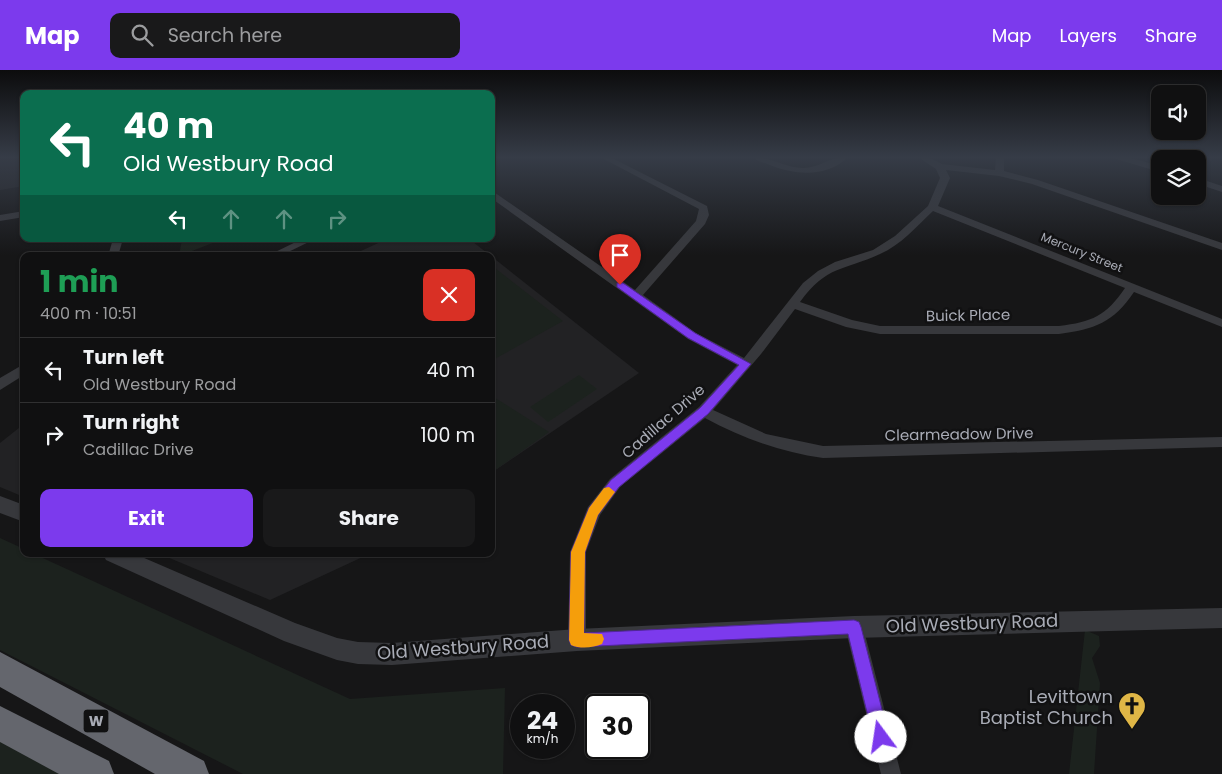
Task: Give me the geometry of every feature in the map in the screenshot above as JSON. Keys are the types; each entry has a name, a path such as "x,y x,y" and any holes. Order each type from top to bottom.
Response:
{"highway":[{"name":"W","path":"0,669 191,774"},
{"path":"0,722 96,774"}],"street":[{"path":"636,296 701,222 704,215 704,208 671,190"},
{"name":"Cadillac Drive","path":"577,640 578,552 593,512 615,483 704,411 746,364 806,285 822,273 839,264 885,247 932,207 940,190"},
{"path":"1058,190 1222,247"},
{"path":"495,196 692,336 746,364"},
{"name":"Mercury Street","path":"932,207 1222,323"},
{"path":"0,218 20,215"},
{"path":"281,252 303,242"},
{"name":"Buick Place","path":"793,304 850,324 880,330 1059,330 1084,327 1106,318 1118,308 1132,287"},
{"path":"0,385 20,371"},
{"name":"Clearmeadow Drive","path":"704,411 742,432 764,440 798,449 822,452 912,452 1222,442"},
{"path":"0,504 20,512"},
{"name":"Old Westbury Road","path":"121,557 292,633 336,649 358,653 392,654 577,640 854,627 1222,618"},
{"path":"854,627 891,774"}],"shaded area":[{"path":"181,242 215,242 189,252 180,252"},
{"path":"380,242 473,242 486,252 359,252"},
{"path":"495,259 639,373 495,470"},
{"path":"495,268 563,321 495,359"},
{"path":"579,375 597,389 548,422 530,407"},
{"path":"495,398 549,432 495,470"},
{"path":"20,427 20,495 0,487 0,443"},
{"path":"0,538 20,547 20,557 41,557 350,699 505,688 503,774 243,774 0,650"},
{"path":"167,557 363,557 270,600"},
{"path":"1085,630 1099,636 1100,646 1092,658 1100,683 1094,774 1069,774"},
{"path":"0,737 63,774 0,774"}],"slow traffic":[{"path":"597,639 577,640 578,552 585,527 593,512 609,492"}],"place":[{"name":"Levittown Baptist Church","path":"1132,730"}],"route":[{"path":"620,285 692,336 746,364 704,411 615,483 593,512 585,527 578,552 577,640 854,627 881,737"}]}
